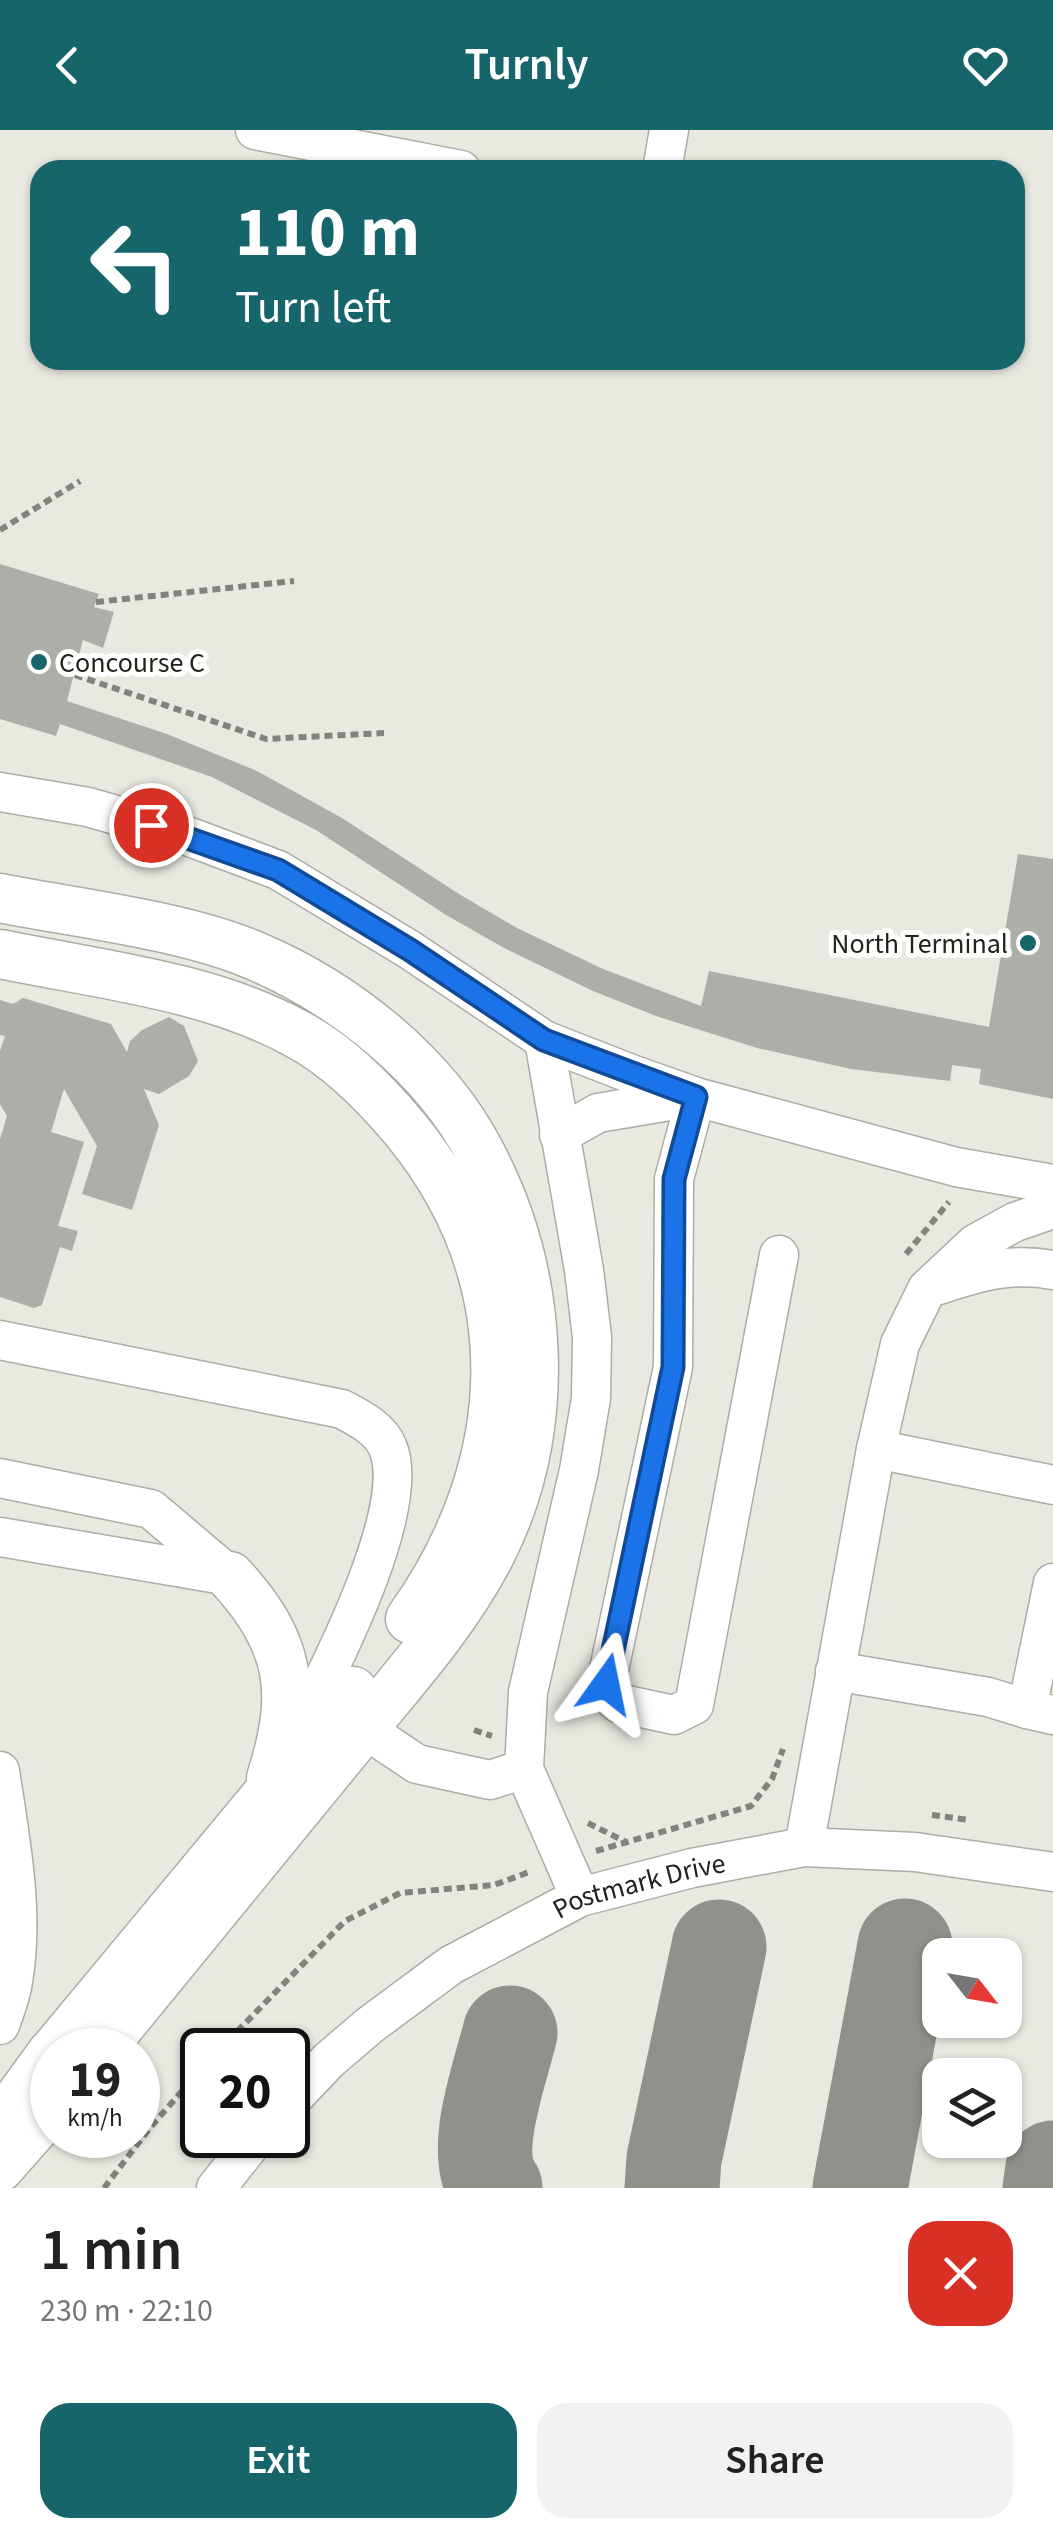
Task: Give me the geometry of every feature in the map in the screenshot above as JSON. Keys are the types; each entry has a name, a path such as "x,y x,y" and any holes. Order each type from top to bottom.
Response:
{"main road":[{"path":"0,898 230,946 325,993 370,1026 411,1061 447,1102 480,1152 505,1206 532,1314 535,1373 530,1430 516,1492 490,1554 460,1602 363,1728 118,2028"},
{"path":"0,954 237,1007 299,1034 358,1078 427,1156 476,1248 491,1304 498,1365 482,1480 432,1589 392,1646 73,2028"},
{"path":"230,1576 272,1636 284,1671 288,1696 284,1736 267,1791"},
{"path":"0,2124 30,2083"},
{"path":"0,2166 30,2133"}],"street":[{"path":"255,130 410,160"},
{"path":"664,160 669,130"},
{"path":"0,792 107,812 182,834 278,870 410,950 544,1040 696,1097 956,1167 1053,1184"},
{"path":"544,1040 584,1270 592,1337 591,1398 579,1470 528,1692 524,1769 580,1897"},
{"path":"560,1135 598,1113 696,1097"},
{"path":"696,1097 674,1179 673,1367 606,1684 618,1703 674,1715 694,1705 779,1255"},
{"path":"804,1847 876,1449 900,1344 926,1289 975,1244 1015,1222 1053,1209"},
{"path":"926,1289 995,1267 1053,1270"},
{"path":"0,1340 342,1409 366,1421 387,1444 393,1467 392,1493 356,1609 267,1791"},
{"path":"876,1449 1053,1485"},
{"path":"0,1478 151,1508 230,1576"},
{"path":"0,1537 230,1576"},
{"path":"835,1671 988,1697 1040,1712 1053,1583"},
{"path":"363,1728 417,1764 490,1780 524,1769"},
{"path":"0,1771 6,1842 17,1898 13,1983 0,2026"},
{"name":"Postmark Drive","path":"310,2081 356,2036 450,1965 580,1897 692,1868 804,1847 916,1852 1053,1872"},
{"path":"216,2188 240,2158"}],"path":[{"path":"0,530 80,481"},
{"path":"96,602 294,580"},
{"path":"74,676 266,740 384,733"},
{"path":"104,2188 180,2093"}],"building":[{"path":"0,564 99,594 94,607 114,612 103,648 83,640 67,701 167,734 257,771 342,818 517,928 603,969 701,1006 709,971 989,1027 1018,854 1053,859 1053,1099 979,1084 981,1069 952,1065 950,1081 851,1069 757,1048 656,1016 506,949 446,915 316,830 212,777 60,724 56,736 0,719"},
{"path":"23,998 111,1024 127,1052 130,1041 142,1030 169,1017 184,1026 198,1061 189,1076 159,1094 144,1089 159,1125 132,1210 82,1194 97,1146 64,1089 51,1132 84,1142 58,1226 78,1231 72,1251 60,1247 42,1305 34,1308 0,1297 0,1139 7,1116 0,1104 0,1051 5,1036 0,1035 0,1000 13,1004"}],"taxiway":[{"path":"860,2188 905,1946"},
{"path":"672,2188 674,2159 719,1947"},
{"path":"495,2188 488,2172 486,2134 510,2033"},
{"path":"1050,2188 1053,2168"}],"place":[{"name":"Concourse C","path":"39,662"},
{"name":"North Terminal","path":"1028,943"}],"route":[{"path":"151,825 278,870 410,950 544,1040 696,1097 674,1179 673,1367 606,1684"}]}
